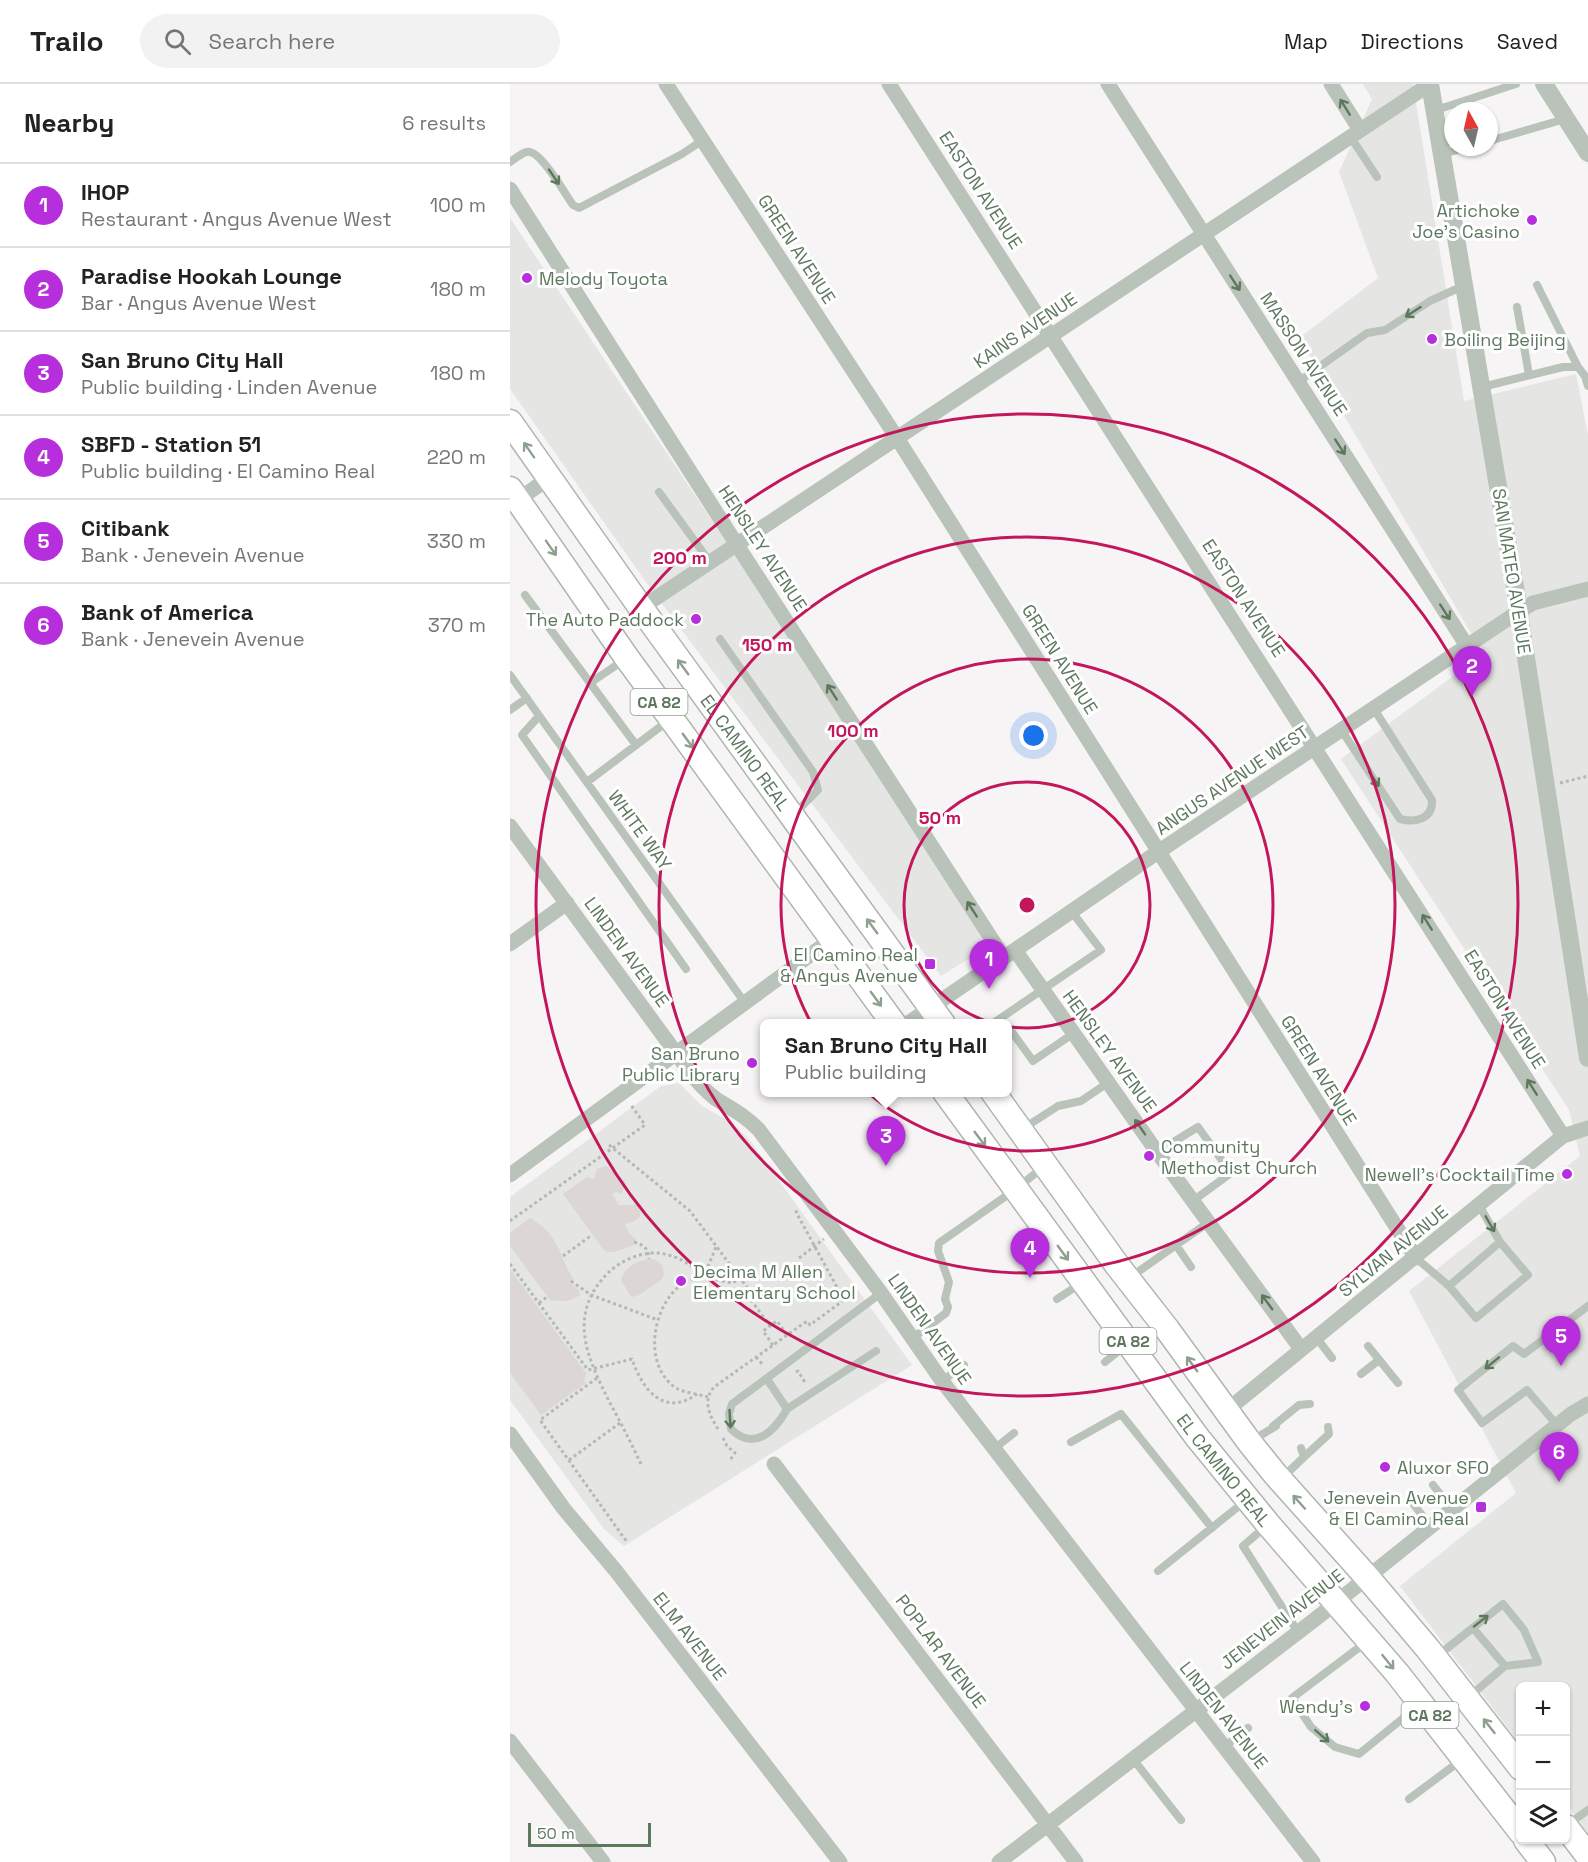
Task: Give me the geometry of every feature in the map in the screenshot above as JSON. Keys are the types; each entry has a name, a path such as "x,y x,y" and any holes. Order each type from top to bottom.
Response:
{"main road":[{"name":"EL CAMINO REAL","path":"510,422 641,608 937,1016"},
{"name":"CA 82","path":"513,498 891,1019"},
{"name":"EL CAMINO REAL","path":"949,1097 1197,1437 1268,1524 1370,1640 1516,1826"},
{"name":"EL CAMINO REAL","path":"996,1097 1250,1443 1435,1658 1516,1762"},
{"path":"1570,1831 1588,1856"},
{"path":"1530,1844 1544,1862"}],"street":[{"name":"GREEN AVENUE","path":"666,84 897,438 1416,1258"},
{"name":"EASTON AVENUE","path":"889,84 1317,747 1563,1137"},
{"name":"MASSON AVENUE","path":"1108,84 1467,646"},
{"path":"1331,84 1355,133"},
{"name":"KAINS AVENUE","path":"641,608 1430,84"},
{"name":"SAN MATEO AVENUE","path":"1430,84 1482,387 1588,1058"},
{"path":"1544,84 1588,153"},
{"name":"HENSLEY AVENUE","path":"510,189 737,544 1010,954 1042,990 1301,1349"},
{"path":"513,498 549,478"},
{"name":"ANGUS AVENUE WEST","path":"937,1016 1010,954 1158,852 1518,612 1533,603 1588,589"},
{"name":"LINDEN AVENUE","path":"510,826 702,1088 749,1119 759,1130 914,1338 942,1381 1313,1862"},
{"path":"510,944 567,903"},
{"path":"510,1175 832,939"},
{"name":"SYLVAN AVENUE","path":"1226,1411 1563,1137 1588,1128"},
{"name":"JENEVEIN AVENUE","path":"999,1862 1298,1632 1571,1414 1588,1404"},
{"name":"ELM AVENUE","path":"510,1434 564,1509 616,1571 840,1862"},
{"name":"POPLAR AVENUE","path":"774,1464 1076,1862"},
{"path":"510,1741 603,1862"}],"lane":[{"path":"1436,110 1516,84"},
{"path":"1498,138 1567,119"},
{"path":"1355,133 1377,177"},
{"path":"510,162 526,152 533,152 541,158 573,205 579,208 682,154 703,140"},
{"path":"1298,382 1367,333 1386,330 1430,301 1465,285"},
{"path":"1537,285 1588,385"},
{"path":"1517,308 1529,375"},
{"path":"1482,387 1563,367 1578,367"},
{"path":"659,492 710,562"},
{"path":"525,595 636,745"},
{"path":"720,639 813,772 818,790 792,816"},
{"path":"590,683 627,658"},
{"name":"WHITE WAY","path":"510,675 745,1003"},
{"path":"510,710 527,698"},
{"path":"1341,731 1400,819 1410,821 1428,815 1432,808 1432,800 1374,709"},
{"path":"539,716 522,735 686,969"},
{"path":"586,782 671,718"},
{"path":"1008,1019 1042,990 1101,950 1072,912"},
{"path":"1012,1032 1033,1061 1074,1034"},
{"path":"1020,1131 1058,1106 1081,1101 1109,1082"},
{"path":"1157,1152 1198,1127 1231,1173 1194,1200"},
{"path":"914,1338 946,1313 948,1306 945,1299 949,1282 938,1251 939,1243 1046,1165"},
{"path":"1416,1258 1449,1286 1476,1318 1528,1275 1500,1242 1479,1205"},
{"path":"1128,1279 1209,1222"},
{"path":"1449,1286 1500,1242"},
{"path":"1176,1245 1191,1267"},
{"path":"1058,1299 1084,1281"},
{"path":"876,1350 787,1409 779,1424 759,1438 751,1440 743,1438 731,1429 729,1414 732,1404 881,1293"},
{"path":"1557,1425 1527,1390 1482,1423 1458,1390 1513,1346 1524,1354 1588,1306"},
{"path":"1316,1337 1332,1358"},
{"path":"1105,1362 1129,1343"},
{"path":"1368,1346 1398,1383"},
{"path":"1361,1374 1379,1360"},
{"path":"942,1381 964,1365"},
{"path":"766,1379 787,1409"},
{"path":"1250,1443 1299,1405 1310,1404"},
{"path":"1071,1442 1120,1414 1212,1528"},
{"path":"1287,1416 1296,1415"},
{"path":"1273,1426 1283,1425"},
{"path":"1280,1480 1304,1457 1315,1441 1329,1434 1328,1427"},
{"path":"994,1449 1014,1433"},
{"path":"1301,1448 1304,1457"},
{"path":"1433,1485 1452,1509"},
{"path":"1158,1571 1248,1499"},
{"path":"1412,1502 1430,1526"},
{"path":"1268,1524 1243,1546 1298,1632"},
{"path":"1435,1658 1503,1604 1524,1630 1538,1662 1504,1666 1467,1698"},
{"path":"1473,1628 1504,1666"},
{"path":"1370,1640 1292,1698 1311,1727 1335,1747 1359,1754 1421,1703"},
{"path":"1224,1747 1248,1728"},
{"path":"1409,1799 1464,1758"},
{"path":"1133,1759 1181,1820"},
{"path":"1570,1823 1588,1810"}],"path":[{"path":"1553,785 1588,776"},
{"path":"510,1221 645,1125 630,1103"},
{"path":"609,1144 690,1211 749,1290"},
{"path":"730,1460 735,1454 709,1414 708,1397 714,1387 807,1321 810,1324 844,1300 796,1212 803,1207"},
{"path":"563,1256 592,1235"},
{"path":"634,1242 644,1246 649,1257"},
{"path":"799,1258 820,1243"},
{"path":"708,1397 678,1389 668,1380 657,1363 654,1338 658,1320 668,1300 681,1284 704,1276 716,1247"},
{"path":"641,1464 588,1356 584,1333 591,1295 603,1279 619,1264 638,1256 649,1257 657,1253 678,1258 704,1276 732,1284 740,1278"},
{"path":"510,1264 588,1370 632,1359 643,1385 659,1399 679,1402 689,1400 697,1394"},
{"path":"571,1281 591,1295 658,1320"},
{"path":"539,1303 547,1297"},
{"path":"751,1300 770,1326"},
{"path":"773,1345 763,1331 777,1321 787,1335"},
{"path":"756,1357 762,1364"},
{"path":"597,1378 540,1420 627,1542"},
{"path":"568,1460 620,1423"}],"shaded area":[{"path":"1363,84 1413,84 1464,401 1576,374 1588,435 1588,1833 1570,1808 1570,1682 1516,1682 1516,1739 1400,1586 1516,1493 1409,1291 1580,1156 1569,1110 1341,759 1483,654 1299,338 1378,278 1339,172 1372,99"},
{"path":"510,218 994,943 941,976 648,585 510,389"},
{"name":"Decima M Allen Elementary School","path":"679,1083 702,1106 731,1122 749,1139 912,1365 624,1546 604,1529 510,1400 510,1197 661,1086"},
{"path":"606,1166 625,1181 621,1194 617,1192 612,1194 619,1205 637,1205 641,1212 639,1218 625,1224 629,1233 636,1239 633,1246 613,1252 603,1249 563,1194 587,1177 594,1179 597,1169"},
{"path":"530,1218 553,1239 574,1280 570,1283 580,1291 580,1295 565,1301 550,1300 510,1246 510,1233"},
{"path":"651,1259 663,1266 664,1275 662,1279 633,1297 621,1280 623,1275 632,1265"},
{"path":"510,1269 586,1373 584,1381 586,1383 541,1415 510,1373"}],"place":[{"name":"Artichoke Joe's Casino","path":"1532,220"},
{"name":"Melody Toyota","path":"527,278"},
{"name":"Boiling Beijing","path":"1432,339"},
{"name":"The Auto Paddock","path":"696,619"},
{"name":"Paradise Hookah Lounge","path":"1472,696"},
{"name":"El Camino Real & Angus Avenue","path":"930,964"},
{"name":"IHOP","path":"989,989"},
{"name":"San Bruno Public Library","path":"752,1063"},
{"name":"Community Methodist Church","path":"1149,1156"},
{"name":"San Bruno City Hall","path":"886,1166"},
{"name":"Newell's Cocktail Time","path":"1567,1174"},
{"name":"SBFD - Station 51","path":"1030,1278"},
{"name":"Decima M Allen Elementary School","path":"681,1281"},
{"name":"Citibank","path":"1561,1366"},
{"name":"Aluxor SFO","path":"1385,1467"},
{"name":"Bank of America","path":"1559,1482"},
{"name":"Jenevein Avenue & El Camino Real","path":"1481,1507"},
{"name":"Wendy's","path":"1365,1706"}]}
